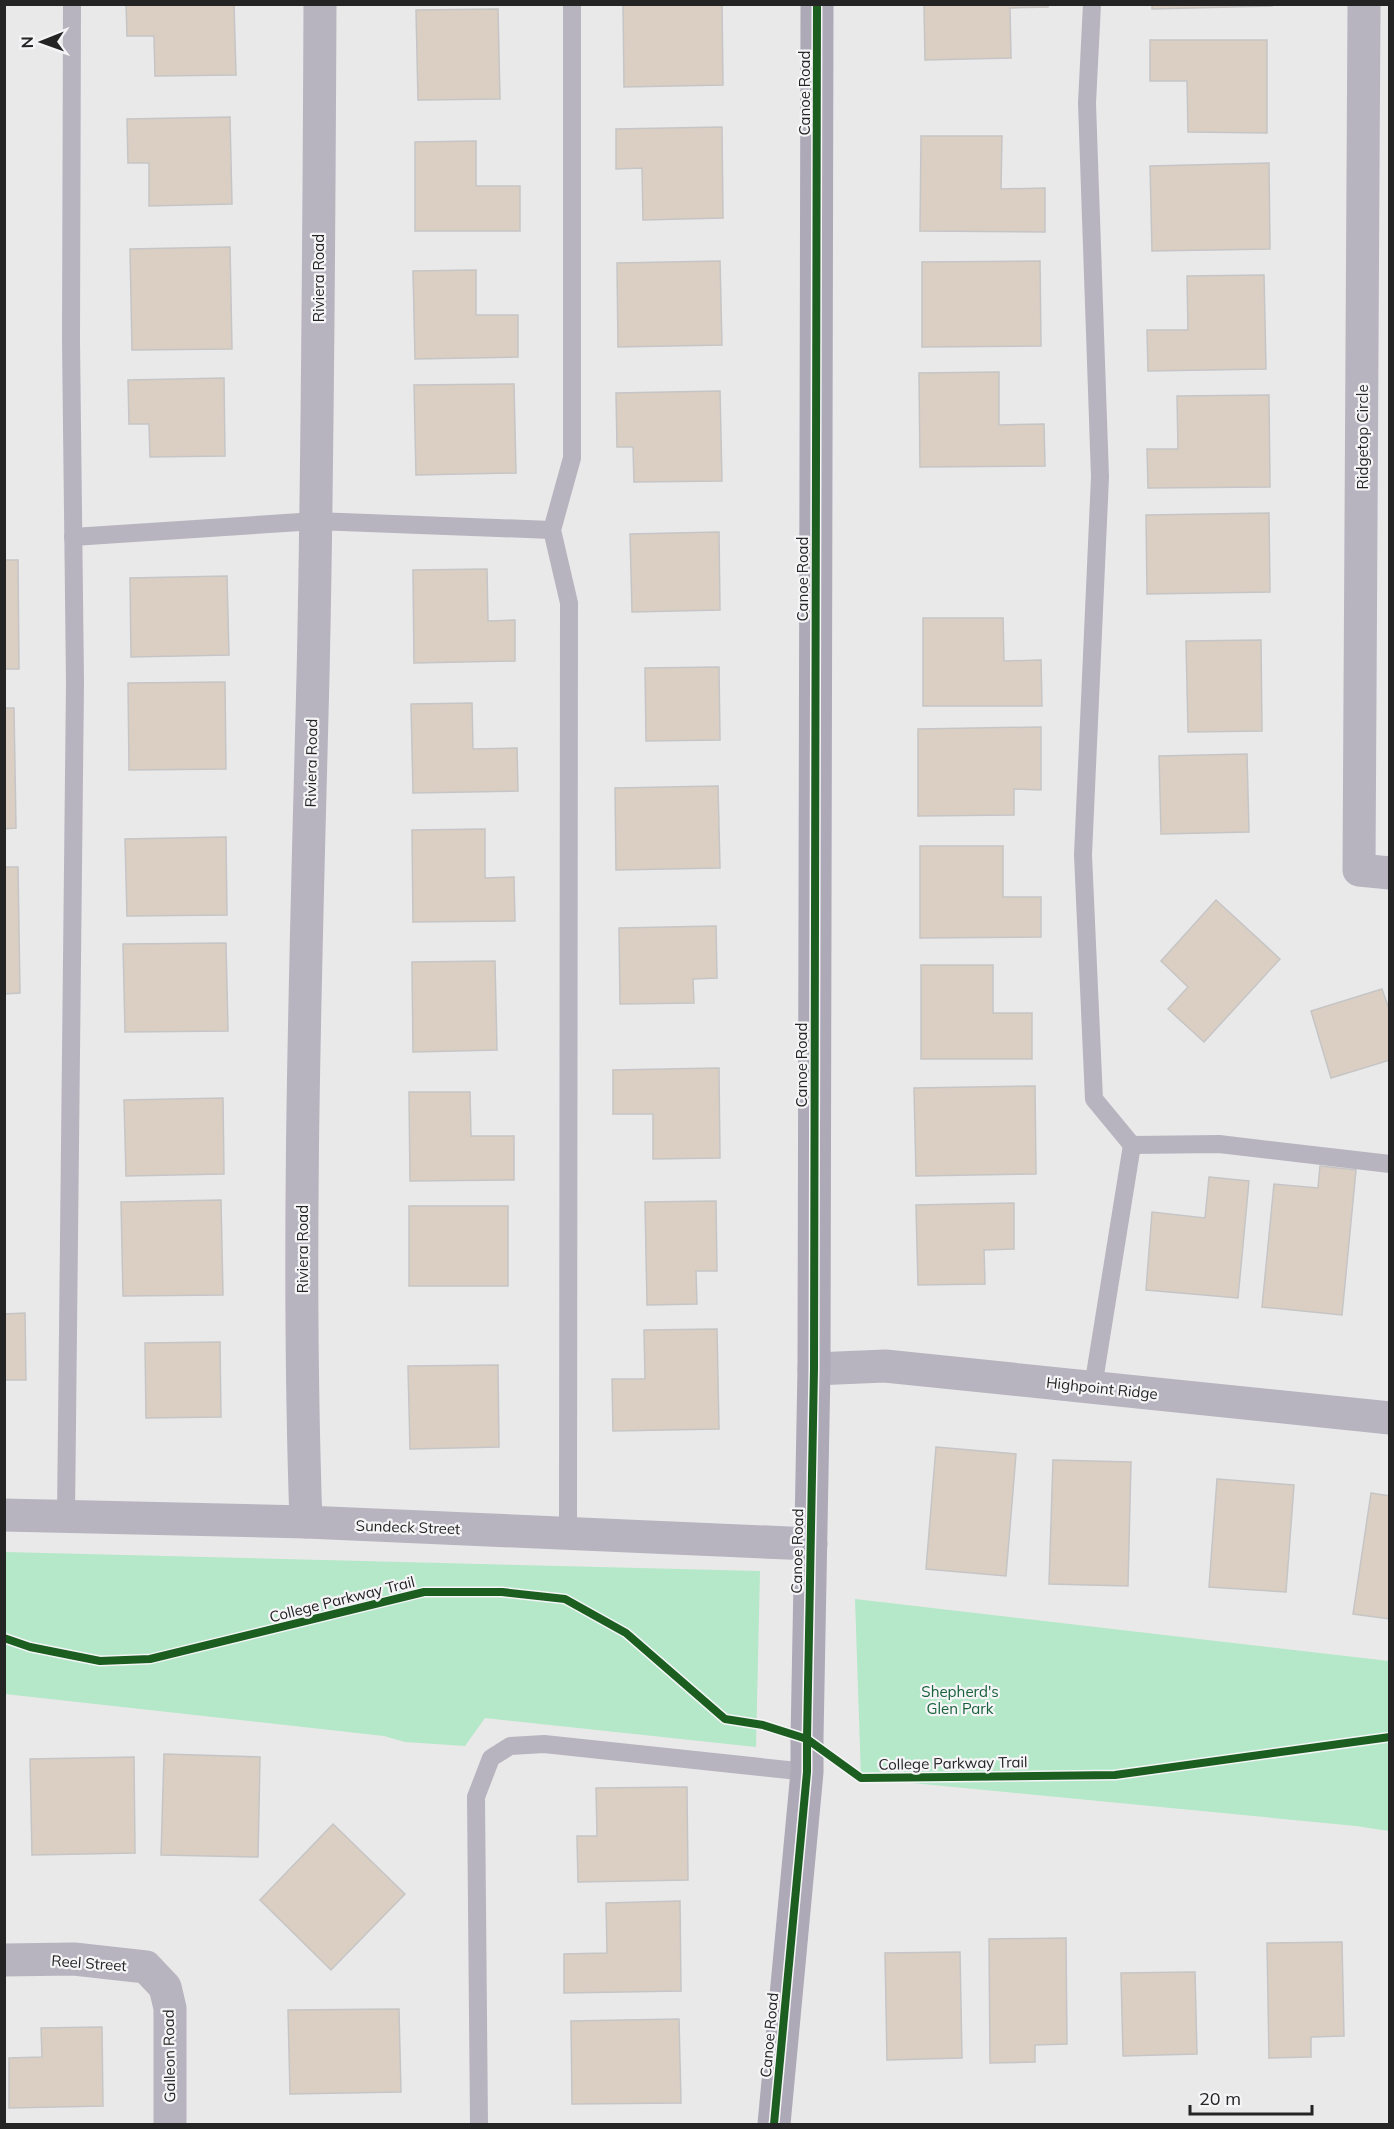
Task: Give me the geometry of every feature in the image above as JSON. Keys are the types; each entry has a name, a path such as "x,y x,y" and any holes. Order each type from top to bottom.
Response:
{"street":[{"name":"Riviera Road","path":"306,1522 302,1402 302,1154 316,521 320,4"},
{"name":"Canoe Road","path":"774,2124 807,1772 814,1369 818,4"},
{"name":"Ridgetop Circle","path":"1364,4 1374,871"},
{"name":"Highpoint Ridge","path":"814,1369 885,1366 1389,1418"},
{"name":"Sundeck Street","path":"4,1515 306,1522 811,1544"},
{"name":"Reel Street","path":"4,1960 74,1959 146,1968 165,1987"},
{"name":"Galleon Road","path":"165,1987 170,2008 170,2124"}],"lane":[{"path":"66,1516 75,682 71,341 72,4"},
{"path":"568,1534 569,603 552,530 572,458 572,4"},
{"path":"1092,4 1087,103 1100,477 1083,855 1094,1098 1132,1145 1093,1387"},
{"path":"73,537 316,521 552,530"},
{"path":"1132,1145 1220,1144 1389,1164"},
{"path":"479,2124 476,1797 491,1758 510,1746 544,1744 807,1772"}],"green space":[{"path":"5,1552 760,1571 756,1747 485,1718 465,1746 405,1742 384,1736 5,1694"},
{"name":"Shepherd's Glen Park","path":"855,1599 1389,1661 1389,1831 861,1778"}],"building":[{"path":"126,4 234,4 236,75 155,76 154,36 127,36"},
{"path":"623,4 722,4 723,85 624,87"},
{"path":"924,4 1048,4 1048,7 1010,8 1011,58 925,60"},
{"path":"1152,4 1272,4 1272,6 1152,9"},
{"path":"498,9 500,99 418,100 416,10"},
{"path":"1150,40 1267,40 1267,133 1188,132 1187,81 1150,81"},
{"path":"230,117 232,204 149,206 149,163 128,163 127,119"},
{"path":"722,127 723,218 643,220 642,168 616,169 616,129"},
{"path":"921,136 1002,136 1001,189 1045,188 1045,232 920,231"},
{"path":"476,141 476,186 520,186 520,231 415,231 415,142"},
{"path":"1269,163 1270,249 1152,251 1150,166"},
{"path":"230,247 232,349 132,350 130,249"},
{"path":"720,261 722,345 618,347 617,263"},
{"path":"1040,261 1041,346 922,347 922,262"},
{"path":"476,270 476,315 518,315 518,357 415,359 413,271"},
{"path":"1264,275 1266,369 1148,371 1147,330 1188,330 1187,276"},
{"path":"999,372 999,425 1044,424 1045,466 920,467 919,373"},
{"path":"224,378 225,456 150,457 149,424 129,424 128,380"},
{"path":"514,384 516,473 416,475 414,385"},
{"path":"720,391 722,481 634,482 633,447 617,447 616,393"},
{"path":"1269,395 1270,487 1148,488 1147,449 1178,449 1177,396"},
{"path":"1269,513 1270,592 1147,594 1146,515"},
{"path":"719,532 720,610 632,612 630,534"},
{"path":"4,560 18,560 19,669 4,669"},
{"path":"487,569 488,621 515,620 515,661 414,663 413,570"},
{"path":"227,576 229,655 131,657 130,578"},
{"path":"923,618 1003,618 1004,661 1041,660 1042,706 923,706"},
{"path":"1261,640 1262,731 1188,732 1186,641"},
{"path":"719,667 720,740 646,741 645,668"},
{"path":"225,682 226,769 129,770 128,683"},
{"path":"472,703 473,749 517,748 518,791 413,793 411,704"},
{"path":"4,708 14,708 16,828 4,829"},
{"path":"1041,727 1041,790 1014,789 1014,815 918,816 918,729"},
{"path":"1247,754 1249,832 1161,834 1159,756"},
{"path":"718,786 720,868 616,870 615,788"},
{"path":"485,829 485,878 514,877 515,921 413,922 412,830"},
{"path":"226,837 227,915 127,916 125,839"},
{"path":"920,846 1003,846 1003,897 1041,897 1041,937 920,938"},
{"path":"4,867 18,867 20,993 4,994"},
{"path":"1216,900 1280,959 1204,1042 1168,1009 1188,987 1161,961"},
{"path":"716,926 717,978 693,979 694,1003 620,1004 619,928"},
{"path":"226,943 228,1031 125,1032 123,944"},
{"path":"495,961 497,1050 413,1052 412,962"},
{"path":"921,965 993,965 993,1013 1032,1013 1032,1059 921,1059"},
{"path":"1382,989 1390,1012 1390,1060 1331,1078 1311,1011"},
{"path":"719,1068 720,1158 653,1159 653,1114 613,1114 613,1070"},
{"path":"1035,1086 1036,1174 916,1176 914,1088"},
{"path":"409,1092 470,1092 471,1136 514,1136 514,1180 410,1181"},
{"path":"223,1098 224,1174 126,1176 124,1100"},
{"path":"1320,1166 1356,1170 1342,1315 1262,1307 1274,1184 1318,1188"},
{"path":"1209,1177 1249,1181 1238,1298 1146,1290 1152,1212 1205,1218"},
{"path":"221,1200 223,1295 123,1296 121,1202"},
{"path":"716,1201 717,1271 696,1271 697,1304 647,1305 645,1202"},
{"path":"1014,1203 1014,1249 984,1250 985,1284 918,1285 916,1205"},
{"path":"409,1206 508,1206 508,1286 409,1286"},
{"path":"25,1313 26,1380 4,1380 4,1314"},
{"path":"717,1329 719,1429 613,1431 612,1379 645,1379 644,1330"},
{"path":"220,1342 221,1417 146,1418 145,1343"},
{"path":"498,1365 499,1447 410,1449 408,1366"},
{"path":"936,1447 1016,1454 1006,1576 926,1569"},
{"path":"1053,1460 1131,1462 1128,1586 1049,1584"},
{"path":"1217,1479 1294,1485 1286,1592 1209,1587"},
{"path":"1371,1493 1390,1496 1390,1619 1353,1614"},
{"path":"164,1754 260,1757 258,1857 161,1855"},
{"path":"134,1757 135,1853 32,1855 30,1759"},
{"path":"687,1787 688,1880 578,1882 577,1836 597,1836 596,1788"},
{"path":"333,1824 405,1894 331,1970 260,1900"},
{"path":"680,1901 681,1991 564,1993 564,1954 607,1953 606,1903"},
{"path":"1066,1938 1067,2044 1035,2045 1035,2062 990,2063 989,1939"},
{"path":"1342,1942 1344,2036 1311,2037 1311,2057 1269,2058 1267,1943"},
{"path":"960,1952 962,2058 887,2060 885,1953"},
{"path":"1195,1972 1197,2054 1123,2056 1121,1973"},
{"path":"399,2009 401,2092 290,2094 288,2010"},
{"path":"679,2019 681,2103 572,2104 571,2021"},
{"path":"102,2027 103,2106 9,2108 9,2058 42,2057 41,2028"}],"cycle path":[{"path":"774,2124 807,1772 814,1369 817,4"},
{"name":"College Parkway Trail","path":"4,1638 30,1647 100,1661 150,1659 424,1592 502,1592 565,1599 626,1633 725,1719 763,1725 807,1739 861,1778 1115,1775 1390,1737"}]}
